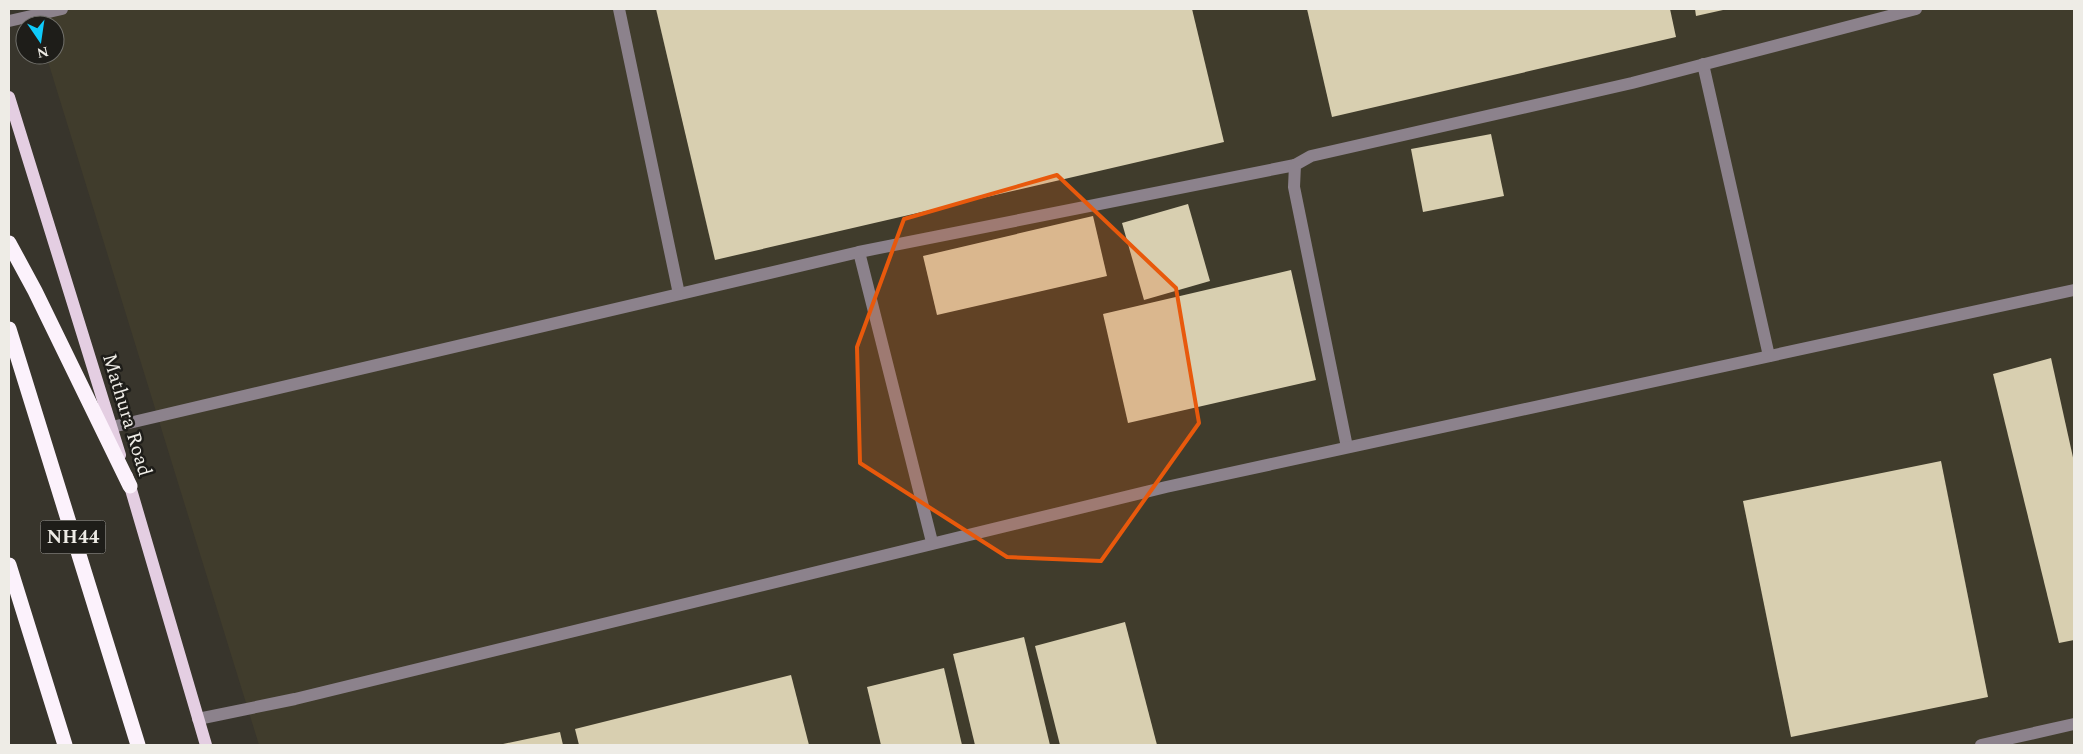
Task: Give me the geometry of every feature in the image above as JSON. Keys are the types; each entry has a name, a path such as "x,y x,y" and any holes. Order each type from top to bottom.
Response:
{"highway":[{"path":"9,243 36,291 130,486"},
{"name":"NH44","path":"9,329 138,745"},
{"path":"9,564 65,745"}],"main road":[{"name":"Mathura Road","path":"9,97 130,486 206,745"}],"lane":[{"path":"9,21 62,9"},
{"path":"619,9 679,294"},
{"path":"112,427 859,252 1295,165 1310,156 1632,83 1916,9"},
{"path":"1703,64 1769,356"},
{"path":"1295,165 1294,187 1347,447"},
{"path":"859,252 932,542"},
{"path":"198,719 295,699 932,542 1166,487 2074,290"},
{"path":"1981,745 2074,724"}],"highlighted area":[{"path":"1057,175 1176,288 1199,423 1101,561 1007,557 860,463 857,347 904,219"}],"shaded area":[{"path":"31,9 2074,9 2074,745 259,745 49,65 65,65 65,15 33,15"}],"building":[{"path":"656,9 1192,9 1224,142 715,260"},
{"path":"1307,9 1670,9 1676,37 1332,117"},
{"path":"1695,9 1723,9 1723,10 1696,16"},
{"path":"1491,134 1504,196 1423,212 1411,149"},
{"path":"1188,204 1210,281 1144,300 1122,223"},
{"path":"1093,216 1107,276 937,315 923,256"},
{"path":"1291,270 1316,380 1128,423 1103,314"},
{"path":"2051,358 2074,462 2074,640 2059,643 1993,374"},
{"path":"1941,461 1988,697 1791,737 1743,501"},
{"path":"1125,622 1157,745 1060,745 1035,646"},
{"path":"1024,637 1050,745 975,745 953,654"},
{"path":"944,668 962,745 881,745 867,687"},
{"path":"791,675 809,745 579,745 575,729"},
{"path":"560,732 563,745 503,745 503,744"}]}
